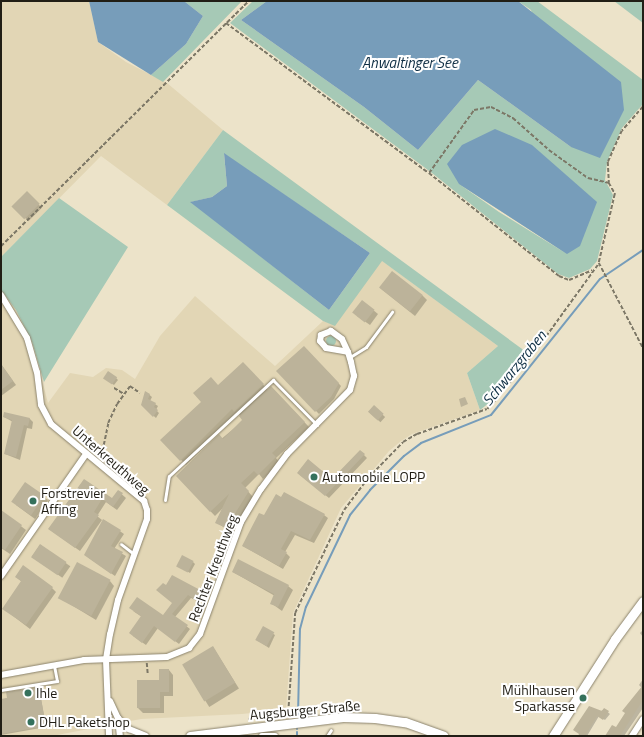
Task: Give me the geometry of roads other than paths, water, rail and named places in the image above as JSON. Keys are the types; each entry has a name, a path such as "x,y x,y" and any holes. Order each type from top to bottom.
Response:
{"main road":[{"path":"553,736 615,639 643,601"},
{"name":"Augsburger Straße","path":"190,736 335,718 375,718 406,722 431,733 444,736"}],"street":[{"name":"Unterkreuthweg","path":"1,295 27,338 37,372 41,405 51,424 144,501 147,519 118,600 106,660 110,701 109,736"},
{"name":"Rechter Kreuthweg","path":"1,675 54,664 168,657 189,648 200,634 241,522 261,489 287,454 350,390 354,376 349,355 342,340 334,332 325,331 321,335 320,341 326,348 349,355"},
{"path":"1,576 86,454"},
{"name":"Unterkreuthweg","path":"110,701 118,718 120,736"},
{"name":"Unterkreuthweg","path":"118,718 130,729 146,736"},
{"path":"632,736 643,719"},
{"path":"262,736 275,736"}],"lane":[{"path":"349,355 366,347 392,312"},
{"path":"165,500 169,476 273,380 316,425"},
{"path":"121,544 134,554"},
{"path":"1,690 57,681 54,664"},
{"path":"327,736 331,730"}],"water":[{"path":"89,1 184,1 203,16 186,44 151,75 98,42"},
{"name":"Anwaltinger See","path":"267,1 518,1 621,82 624,110 600,158 571,147 478,80 418,150 364,107 241,20"},
{"path":"495,129 532,145 597,202 580,246 567,254 459,184 447,164 462,145"},
{"path":"224,153 370,253 329,310 190,202 212,197 227,186"}],"waterway":[{"name":"Schwarzgraben","path":"298,715 300,629 306,607 350,515 370,490 404,456 421,443 491,415 600,279 643,250"}],"place":[{"name":"Automobile LOPP","path":"314,477"},
{"name":"Forstrevier Affing","path":"33,501"},
{"name":"Ihle","path":"28,693"},
{"name":"Mühlhausen Sparkasse","path":"583,698"},
{"name":"DHL Paketshop","path":"31,722"}]}
